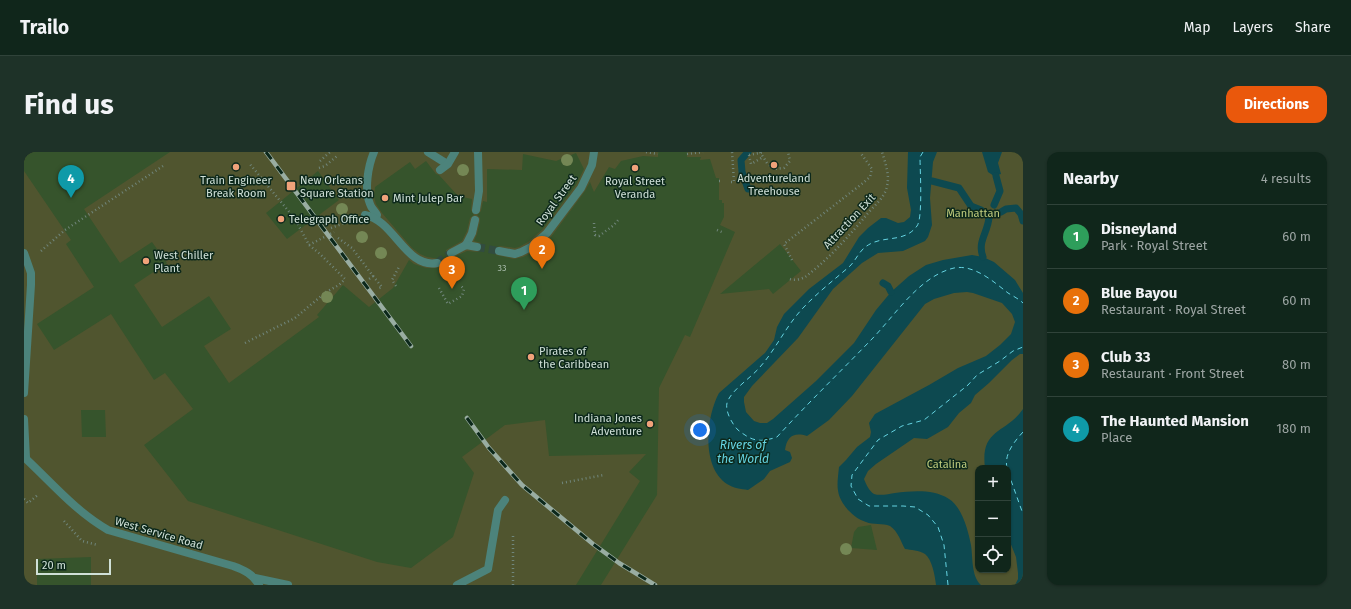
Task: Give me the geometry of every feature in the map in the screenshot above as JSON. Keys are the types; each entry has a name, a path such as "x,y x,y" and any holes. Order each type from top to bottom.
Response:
{"street":[{"path":"374,152 368,177 367,193 370,206 377,215 376,218"},
{"path":"428,152 442,166 448,164 455,152"},
{"path":"476,210 479,190 478,152"},
{"name":"Royal Street","path":"499,251 515,254 521,252 531,248 547,233 581,188 592,165 594,152"},
{"path":"365,216 376,218 394,235 414,258 433,264 437,263"},
{"path":"452,253 466,245 472,233 475,220"},
{"path":"466,245 477,247"},
{"path":"24,253 31,273 32,285 24,393"},
{"path":"24,419 25,458"},
{"name":"West Service Road","path":"25,458 76,508 92,521 108,530 233,566 246,571 257,582 288,585"},
{"path":"457,585 488,569 498,510 505,500"}],"path":[{"path":"320,161 330,152"},
{"path":"646,152 658,154"},
{"path":"688,154 704,152"},
{"path":"731,182 734,182 732,152"},
{"path":"760,152 767,163 774,169 784,168 790,161 788,152"},
{"path":"763,157 751,164 749,155 764,152"},
{"path":"792,260 784,244 870,177 872,169 860,152"},
{"name":"Attraction Exit","path":"790,279 794,280 804,277 834,251 877,205 888,185 886,167 882,152"},
{"path":"319,168 325,166 337,156"},
{"path":"245,343 295,318 326,292 339,285 345,279 309,245 295,219 249,163"},
{"path":"28,262 66,230 163,166"},
{"path":"594,223 595,235 599,236 614,225 619,219"},
{"path":"331,228 338,226"},
{"path":"717,230 724,233"},
{"path":"309,245 334,232"},
{"path":"338,238 352,248 382,287 377,290"},
{"path":"396,286 392,280 402,262 409,254"},
{"path":"369,279 373,276"},
{"path":"439,288 448,304 462,296 464,289 460,285"},
{"path":"562,483 604,474"},
{"path":"24,499 28,503 38,494"},
{"path":"513,553 513,585"}],"green space":[{"path":"24,152 1023,152 1023,585 24,585"}],"water":[{"name":"Rivers of the World","path":"908,152 937,152 933,162 930,198 932,225 928,237 925,241 903,251 878,253 862,263 833,289 798,338 752,386 744,397 744,402 746,412 754,421 767,423 773,419 816,381 854,343 876,310 891,292 909,276 926,265 943,260 972,255 983,257 994,262 1015,280 1023,293 1023,354 1020,354 1012,360 975,395 971,403 959,413 948,427 927,439 914,438 876,464 868,471 864,479 872,493 876,495 916,491 930,492 943,496 954,503 958,507 966,526 971,545 974,572 981,585 936,585 933,568 927,556 915,550 905,549 897,534 890,526 869,523 852,514 841,500 838,490 838,480 839,467 857,447 870,437 871,432 869,423 875,414 958,368 986,356 1011,334 1015,322 1012,314 1002,303 967,292 954,293 934,299 925,304 852,396 829,420 807,436 795,435 789,438 785,450 790,452 792,458 790,462 770,471 764,479 748,490 727,484 719,476 713,466 710,454 708,441 709,428 711,415 719,393 765,353 774,340 777,327 784,314 809,289 843,263 859,237 868,228 881,218 886,218 898,223 904,222 910,217 911,210 907,188"},
{"path":"982,152 1002,152 998,163 1001,174 994,176 988,172"},
{"path":"1023,409 1023,585 1015,585 1018,579 1018,573 1016,557 1011,544 1011,465 985,465 984,455 986,445 990,438 1016,417"}],"building":[{"name":"Pirates of the Caribbean","path":"24,152 170,152 84,209 120,263 152,242 167,263 134,285 162,327 209,296 231,329 204,346 229,383 319,317 317,315 343,285 369,307 393,288 409,260 414,264 426,268 437,268 441,266 442,263 440,259 427,257 412,248 376,204 374,197 375,187 410,162 415,169 426,161 436,174 439,175 458,196 472,199 471,210 474,215 470,218 467,231 462,241 446,250 446,256 451,258 467,251 478,252 482,248 481,243 474,241 480,221 480,218 477,215 481,211 483,201 487,202 487,169 522,170 523,154 556,161 576,153 584,169 576,185 543,229 528,242 519,247 515,248 500,246 495,248 494,252 496,255 514,259 523,257 533,252 551,237 590,182 594,192 609,167 615,169 621,161 643,156 658,157 658,152 688,152 687,157 701,157 700,160 710,159 716,178 719,178 719,200 722,200 722,203 724,203 724,217 720,225 735,232 690,337 685,335 659,388 657,495 601,585 576,585 640,481 629,472 646,454 549,456 545,420 505,425 462,457 474,473 453,537 411,568 377,562 188,501 144,445 193,409 165,373 154,380 111,314 54,350 37,324 94,287 66,244 71,240 24,171"},
{"path":"318,171 339,200 287,239 266,213"},
{"path":"780,244 801,271 773,294 769,289 720,294"},
{"path":"81,410 105,410 106,437 82,437"},
{"path":"871,525 877,550 851,548 854,532 858,527"},
{"path":"91,557 91,585 37,585 37,559"}],"waterway":[{"path":"748,152 741,160 742,172 748,189 752,189"},
{"path":"994,205 1000,191 996,176"},
{"path":"932,181 959,188 971,206 981,210"},
{"path":"1001,212 1006,209 1016,208 1021,214 1023,221"},
{"path":"983,257 981,246 989,217"},
{"path":"883,283 888,286 891,292"}],"ferry route":[{"path":"923,152 920,157 921,204 917,226 905,235 877,241 863,249 850,266 803,308 791,322 766,360 729,398 727,410 733,424 743,434 752,439 765,440 777,437 870,341 908,298 929,279 941,272 961,267 976,271 990,279 1023,303"},
{"path":"948,585 944,545 938,527 928,515 915,507 869,506 858,499 851,486 852,475 878,440 902,426 924,420 968,385 977,375 1013,351 1023,347"},
{"path":"1006,465 1008,453 1023,432"},
{"path":"1011,480 1023,514"}],"tunnel":[{"path":"477,247 499,251"},
{"path":"437,263 451,253"}],"railway":[{"path":"266,152 411,346"},
{"path":"467,418 489,448 522,485 593,544 619,563 655,585"}],"place":[{"name":"Adventureland Treehouse","path":"774,165"},
{"name":"Train Engineer Break Room","path":"236,167"},
{"name":"Royal Street Veranda","path":"635,168"},
{"name":"New Orleans Square Station","path":"291,186"},
{"name":"The Haunted Mansion","path":"71,198"},
{"name":"Mint Julep Bar","path":"385,198"},
{"name":"Telegraph Office","path":"281,219"},
{"name":"West Chiller Plant","path":"146,261"},
{"name":"Blue Bayou","path":"542,269"},
{"name":"Club 33","path":"452,289"},
{"name":"Disneyland","path":"524,310"},
{"name":"Pirates of the Caribbean","path":"531,357"},
{"name":"Indiana Jones Adventure","path":"650,424"}],"park label":[{"name":"Manhattan","path":"973,213"},
{"name":"Catalina","path":"947,464"}]}
